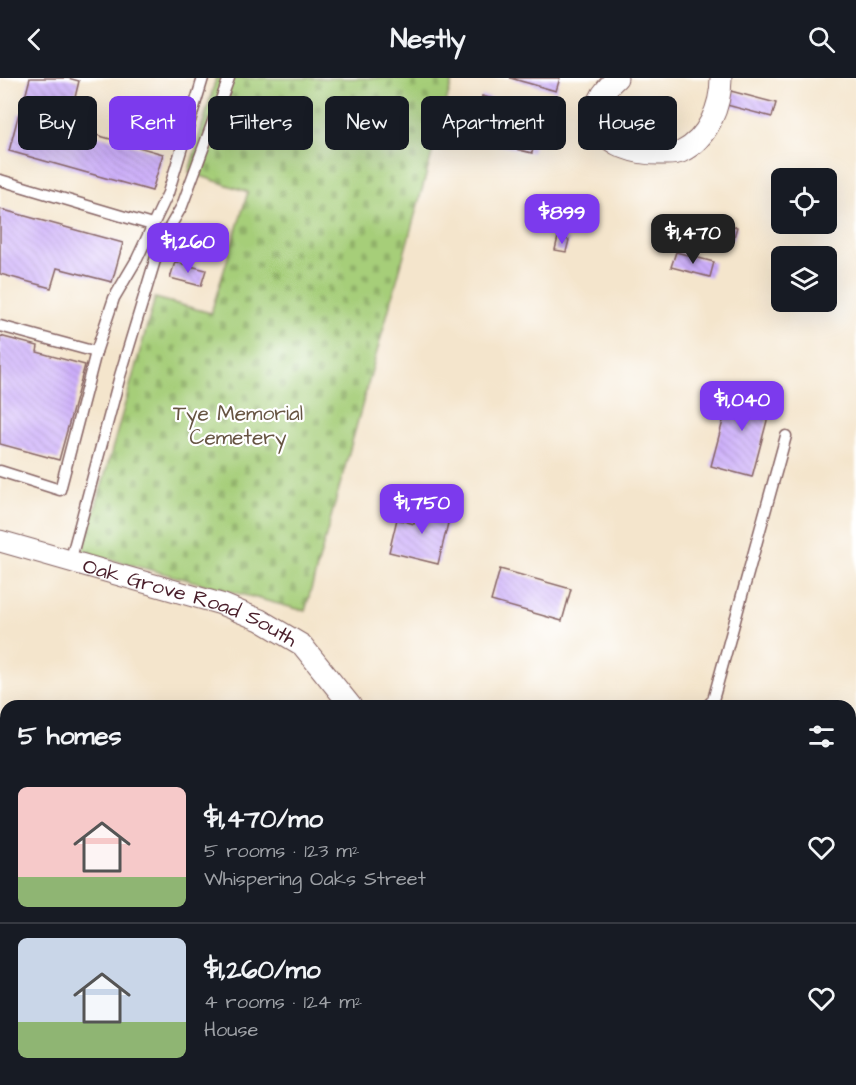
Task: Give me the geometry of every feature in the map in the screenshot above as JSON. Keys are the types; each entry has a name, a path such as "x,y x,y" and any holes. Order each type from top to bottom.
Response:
{"street":[{"path":"617,78 600,97 597,105 596,118 599,130 609,141 627,150 658,154 681,152 703,132 713,118 721,94 721,78"},
{"name":"Oak Grove Road South","path":"0,541 221,604 260,620 302,645 346,700"}],"lane":[{"path":"0,471 60,490 96,352 114,298 137,259 168,193 203,78"},
{"path":"70,562 120,376 156,256 182,206 229,78"},
{"path":"0,180 152,225"},
{"path":"0,326 96,352"},
{"path":"713,700 786,436"}],"green space":[{"name":"Tye Memorial Cemetery","path":"216,78 453,78 448,96 421,96 421,150 433,150 305,611 83,552 155,298 211,313 248,192 189,172 208,106 208,150 313,150 313,96 211,96"}],"building":[{"path":"30,78 68,78 79,81 75,96 25,96"},
{"path":"510,78 560,78 556,91"},
{"path":"727,90 776,103 772,117 723,104"},
{"path":"18,117 18,150 97,150 97,135 109,139 109,150 149,150 163,154 152,191 9,151"},
{"path":"0,209 123,243 112,282 57,268 51,288 0,274"},
{"path":"701,217 737,227 733,240 697,230"},
{"path":"558,237 569,240 566,252 555,250"},
{"path":"676,252 714,262 710,277 671,267"},
{"path":"175,262 206,270 201,286 170,278"},
{"path":"0,336 38,346 37,352 85,365 59,460 0,444"},
{"path":"732,387 773,398 752,477 711,466"},
{"path":"419,503 451,511 438,564 389,552 397,519 414,524"},
{"path":"500,569 571,589 562,621 491,601"}]}
